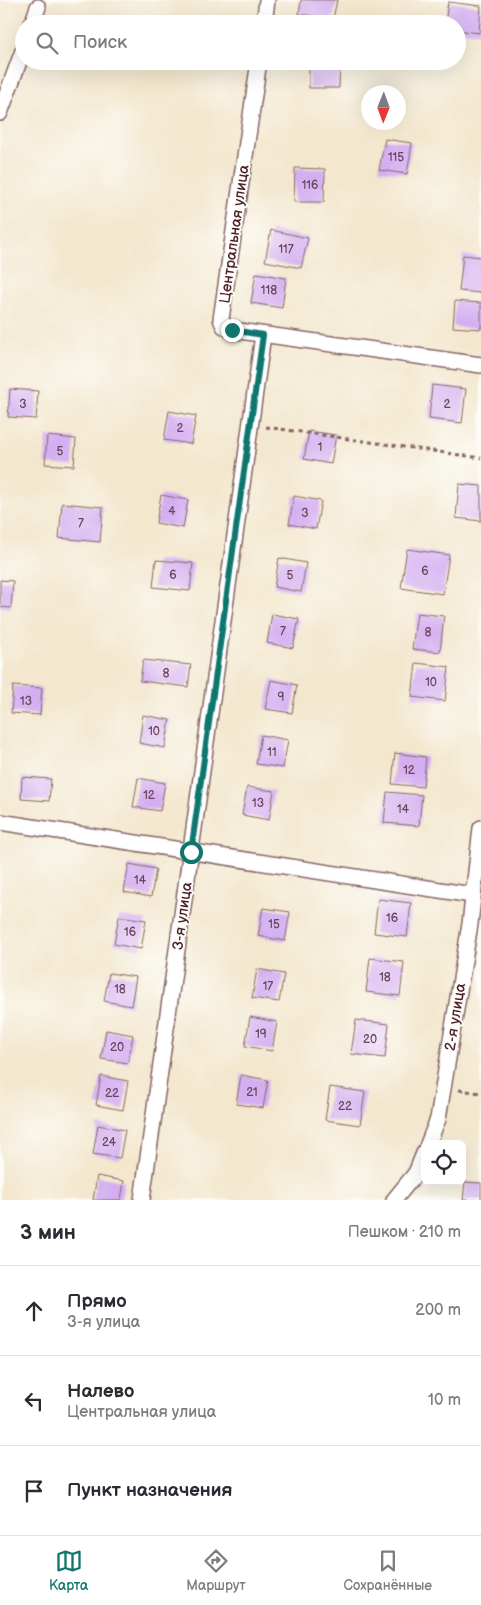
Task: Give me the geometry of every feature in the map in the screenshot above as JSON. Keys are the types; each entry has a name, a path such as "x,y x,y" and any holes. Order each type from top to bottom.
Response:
{"street":[{"path":"265,15 267,0"},
{"path":"35,15 38,7"},
{"path":"0,113 16,70"},
{"name":"Центральная улица","path":"258,70 221,319 224,326 232,330 263,335 481,365"},
{"name":"3-я улица","path":"142,1200 263,335"},
{"path":"0,822 472,895"},
{"name":"2-я улица","path":"430,1140 438,1119 475,925 472,895 481,828"},
{"path":"394,1200 416,1173 421,1161"}],"path":[{"path":"251,425 481,458"},
{"path":"443,1088 481,1093"}],"building":[{"path":"301,0 337,0 334,15 299,14"},
{"path":"448,2 481,6 479,33 466,31 466,15 446,15"},
{"path":"309,70 340,70 339,88 309,88"},
{"path":"385,139 412,143 407,174 379,170"},
{"path":"295,168 325,169 324,202 294,202"},
{"path":"271,230 308,238 301,268 265,261"},
{"path":"463,255 481,257 481,293 459,291"},
{"path":"256,273 286,278 282,308 251,303"},
{"path":"455,301 481,303 481,329 453,327"},
{"path":"432,385 466,389 462,423 429,419"},
{"path":"10,389 38,391 36,419 8,417"},
{"path":"169,411 196,416 191,444 164,440"},
{"path":"309,431 336,435 331,464 304,459"},
{"path":"47,436 76,439 74,466 45,464"},
{"path":"459,484 481,486 481,521 456,518"},
{"path":"161,495 188,500 183,528 156,523"},
{"path":"294,496 321,501 316,529 289,524"},
{"path":"62,503 103,507 100,542 59,538"},
{"path":"407,549 449,555 443,594 401,588"},
{"path":"279,558 306,563 301,592 274,587"},
{"path":"156,560 193,563 190,591 153,587"},
{"path":"0,580 13,581 11,608 0,607"},
{"path":"417,613 444,616 440,652 412,649"},
{"path":"272,614 299,619 293,648 267,643"},
{"path":"143,660 191,665 188,687 140,681"},
{"path":"416,663 449,667 445,701 412,697"},
{"path":"271,680 297,685 292,713 265,709"},
{"path":"13,686 42,688 40,715 11,713"},
{"path":"143,715 170,720 165,748 139,743"},
{"path":"261,735 288,740 283,768 256,764"},
{"path":"395,753 426,757 423,787 392,784"},
{"path":"22,777 51,779 49,801 21,799"},
{"path":"138,778 165,783 160,811 133,807"},
{"path":"247,787 274,791 269,820 242,815"},
{"path":"387,792 422,795 419,826 384,823"},
{"path":"129,864 156,869 151,897 124,892"},
{"path":"378,899 411,903 407,937 374,933"},
{"path":"263,908 290,912 285,941 258,936"},
{"path":"119,916 146,920 141,949 114,944"},
{"path":"370,958 404,962 400,996 366,992"},
{"path":"257,969 284,974 279,1002 252,998"},
{"path":"109,973 136,977 131,1006 104,1001"},
{"path":"250,1017 277,1022 272,1051 245,1046"},
{"path":"356,1020 389,1024 385,1058 351,1054"},
{"path":"106,1030 133,1035 128,1063 101,1059"},
{"path":"241,1075 268,1080 263,1108 236,1104"},
{"path":"101,1076 128,1081 123,1110 96,1105"},
{"path":"330,1087 365,1092 360,1125 325,1120"},
{"path":"98,1125 125,1130 120,1158 93,1154"},
{"path":"97,1176 124,1181 121,1200 93,1200"},
{"path":"466,1182 481,1183 481,1200 463,1200"}],"route":[{"path":"191,852 263,335 232,330"}]}
